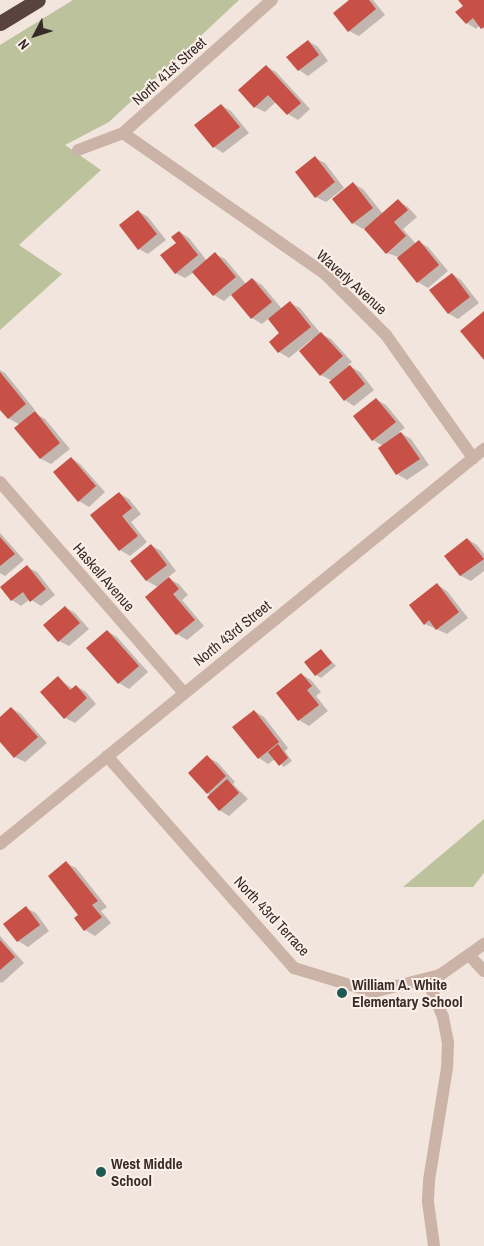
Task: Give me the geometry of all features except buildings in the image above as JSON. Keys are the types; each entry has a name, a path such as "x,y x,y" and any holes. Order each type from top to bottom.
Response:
{"highway":[{"path":"0,22 38,0"}],"street":[{"name":"North 41st Street","path":"78,150 123,133 272,0"},
{"name":"Waverly Avenue","path":"123,133 324,273 386,336 473,458"},
{"name":"North 43rd Street","path":"0,844 484,449"},
{"name":"Haskell Avenue","path":"0,482 184,693"},
{"name":"North 43rd Terrace","path":"108,756 294,968 373,992 440,976 484,944"},
{"path":"469,955 484,971"},
{"path":"427,979 443,1017 448,1042 445,1077 429,1181 428,1202 434,1246"}],"green space":[{"path":"73,0 239,0 109,122 65,145 101,170 19,245 62,274 0,330 0,45"},
{"path":"484,819 484,873 473,887 403,887"}],"place":[{"name":"William A. White Elementary School","path":"342,993"},
{"name":"West Middle School","path":"101,1172"}]}
